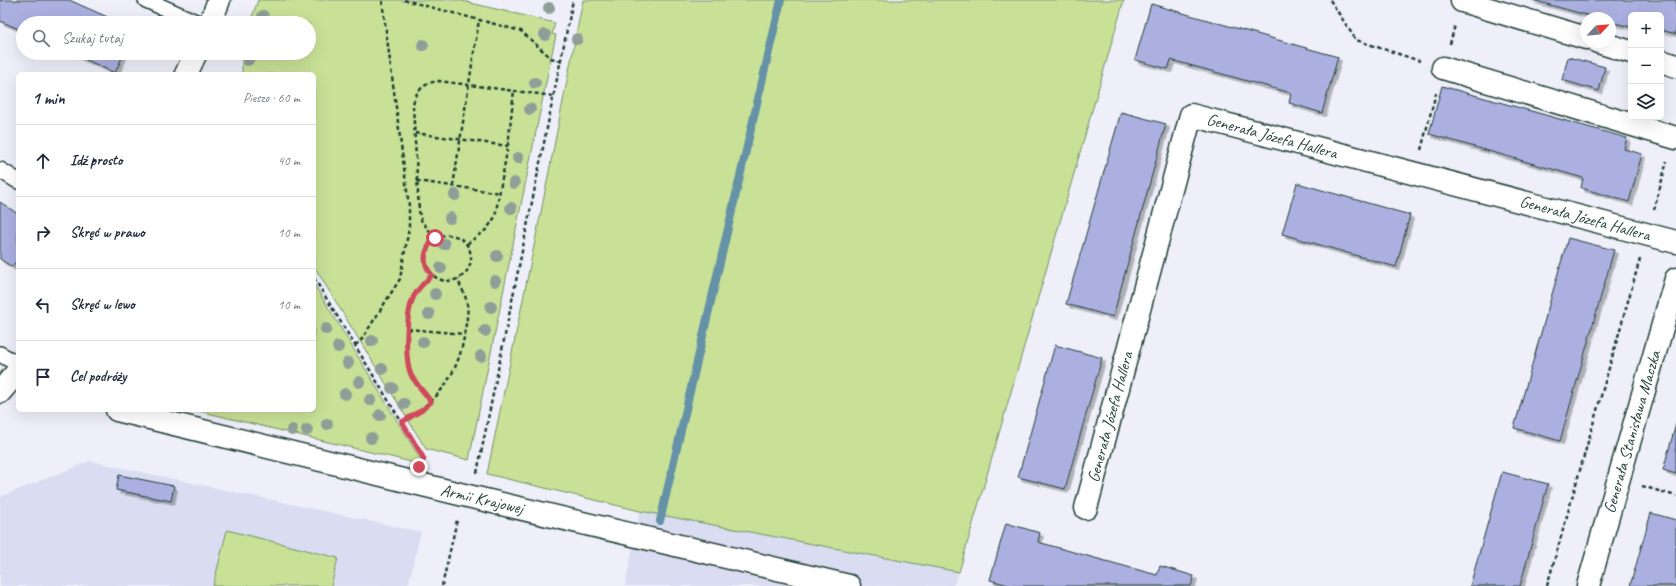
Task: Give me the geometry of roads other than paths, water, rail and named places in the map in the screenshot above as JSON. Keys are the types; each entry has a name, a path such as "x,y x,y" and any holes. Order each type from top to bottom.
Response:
{"street":[{"path":"213,16 219,0"},
{"path":"1462,1 1580,36"},
{"path":"1616,47 1628,51"},
{"path":"187,72 193,60"},
{"path":"1664,62 1676,66"},
{"path":"1443,68 1675,137"},
{"name":"Generała Józefa Hallera","path":"1086,508 1191,115 1676,242"},
{"name":"Generała Stanisława Maczka","path":"1588,586 1676,278"},
{"path":"0,392 16,373"},
{"path":"0,392 16,395"},
{"name":"Armii Krajowej","path":"125,412 472,497 849,586"}],"lane":[{"path":"146,0 182,16"},
{"path":"0,170 16,180"},
{"path":"0,354 16,363"}],"waterway":[{"path":"660,521 781,0"}]}
